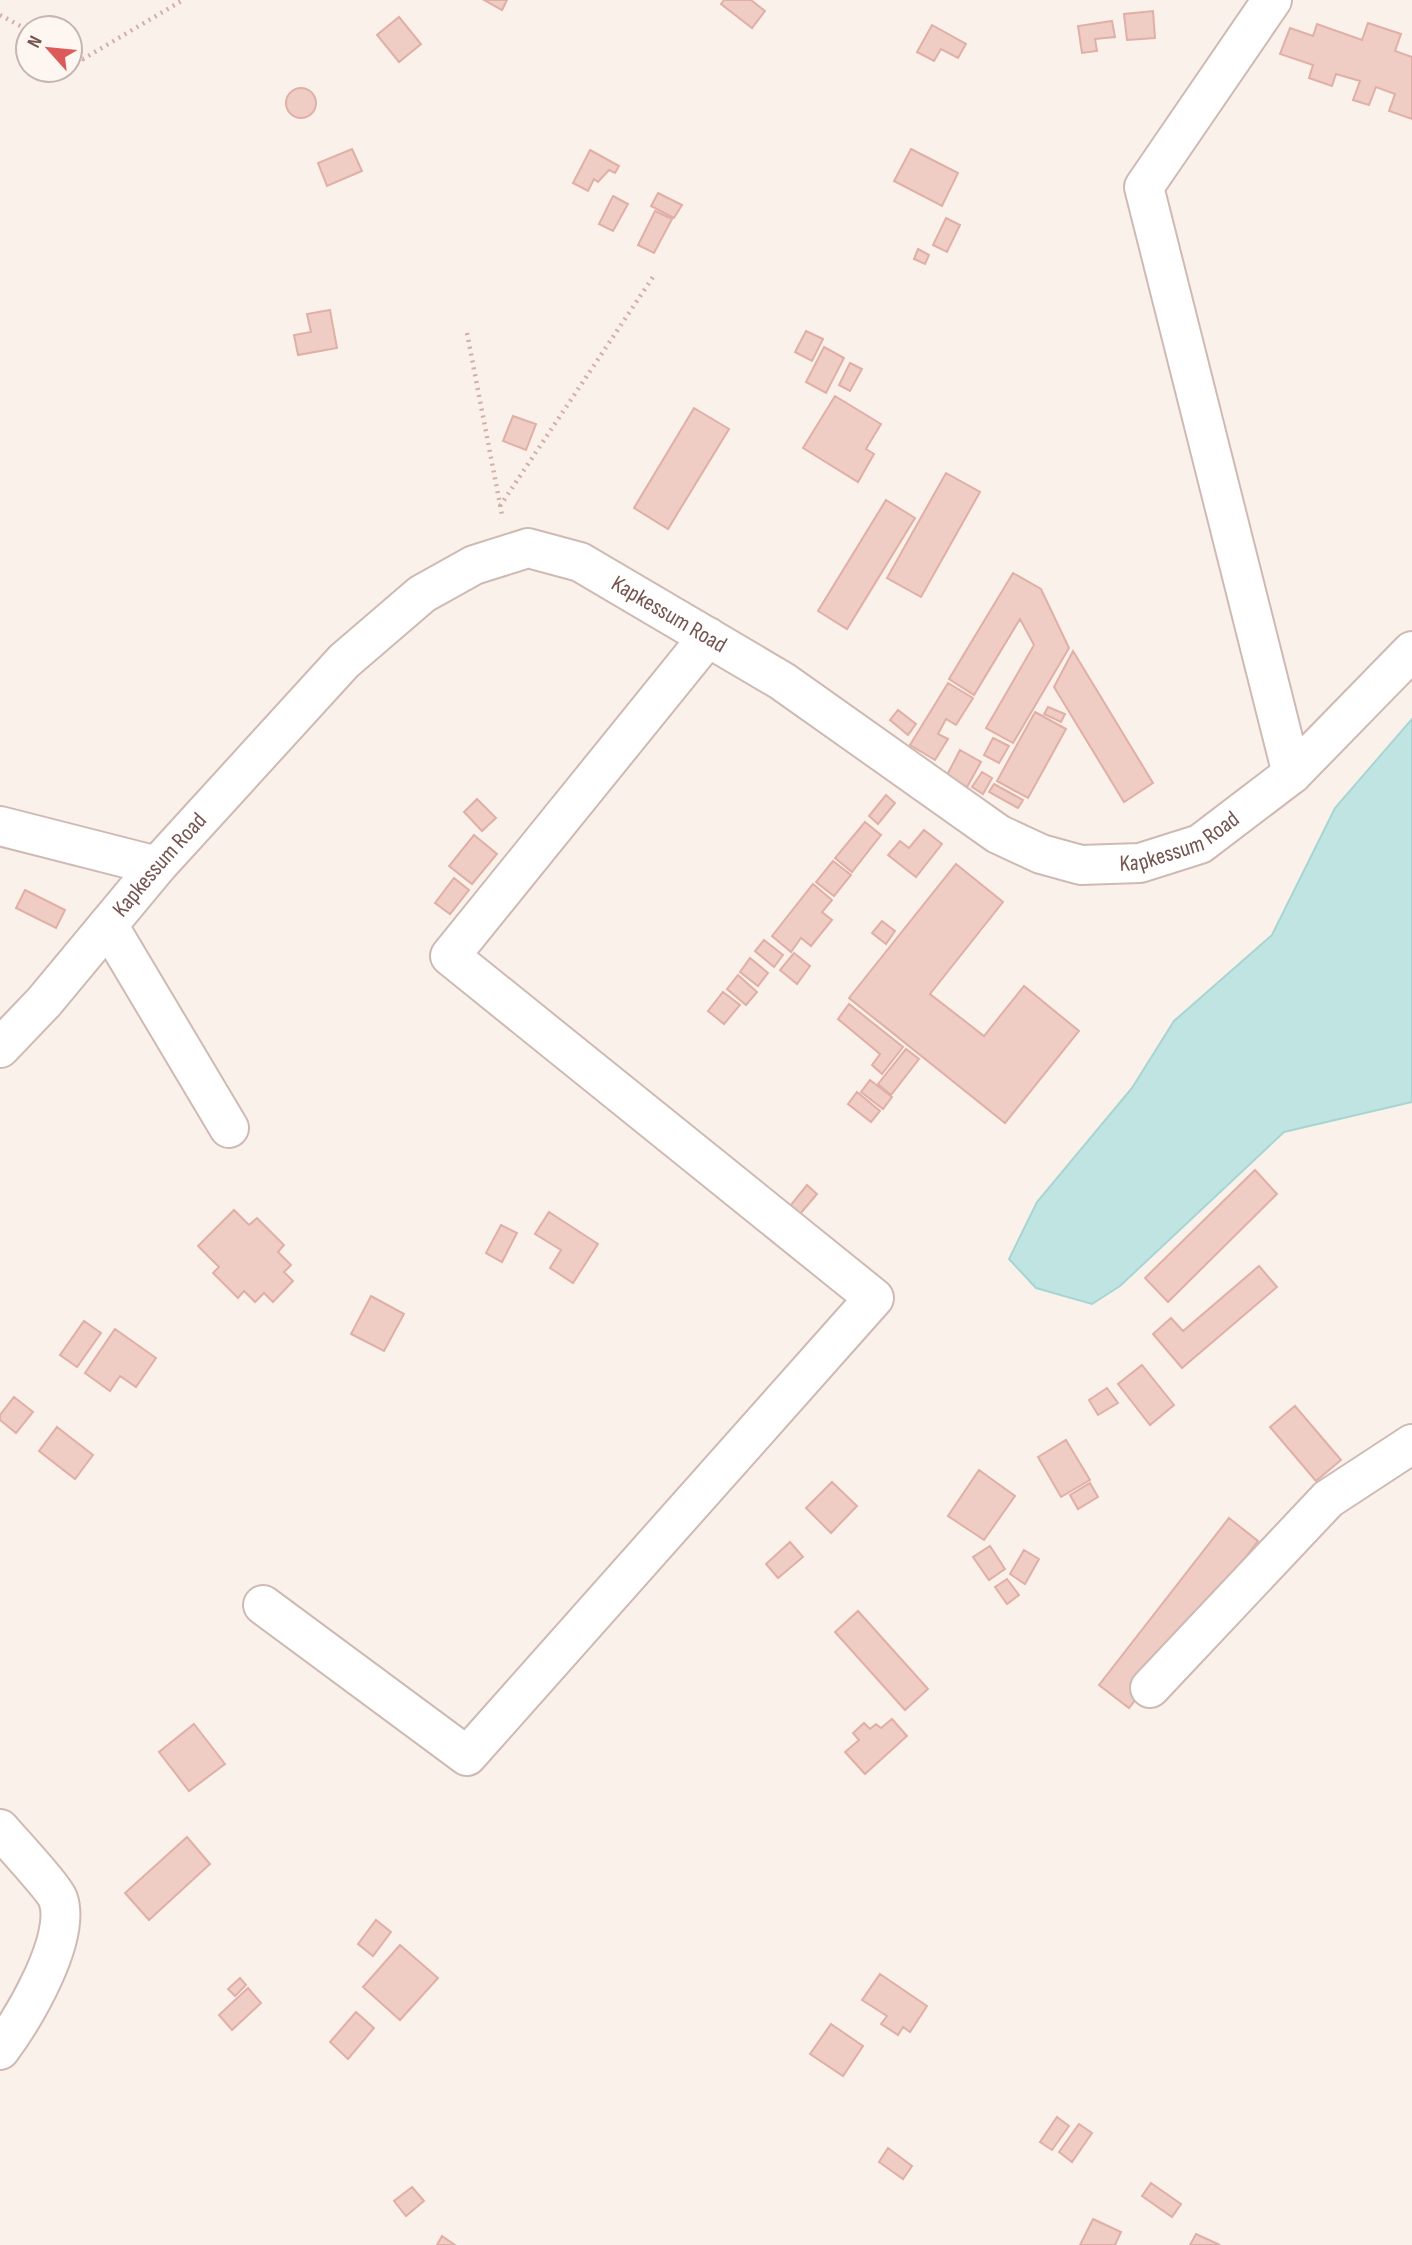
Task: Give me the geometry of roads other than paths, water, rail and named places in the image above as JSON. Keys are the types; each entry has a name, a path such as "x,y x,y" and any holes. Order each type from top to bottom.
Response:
{"street":[{"path":"1272,0 1144,187 1292,774"},
{"name":"Kapkessum Road","path":"0,1048 44,1002 157,866 344,661 422,594 474,565 528,548 580,562 782,681 998,834 1041,854 1081,865 1140,863 1200,844 1292,774 1412,651"},
{"path":"263,1605 467,1756 874,1298 450,956 708,637"},
{"path":"0,826 157,866"},
{"path":"108,925 229,1128"},
{"path":"1150,1688 1328,1499 1412,1444"},
{"path":"0,1829 58,1899 59,1945 15,2030 0,2050"}],"water":[{"path":"1412,719 1412,1102 1284,1132 1120,1286 1092,1304 1036,1288 1009,1259 1037,1202 1132,1088 1174,1021 1272,935 1335,808"}]}
